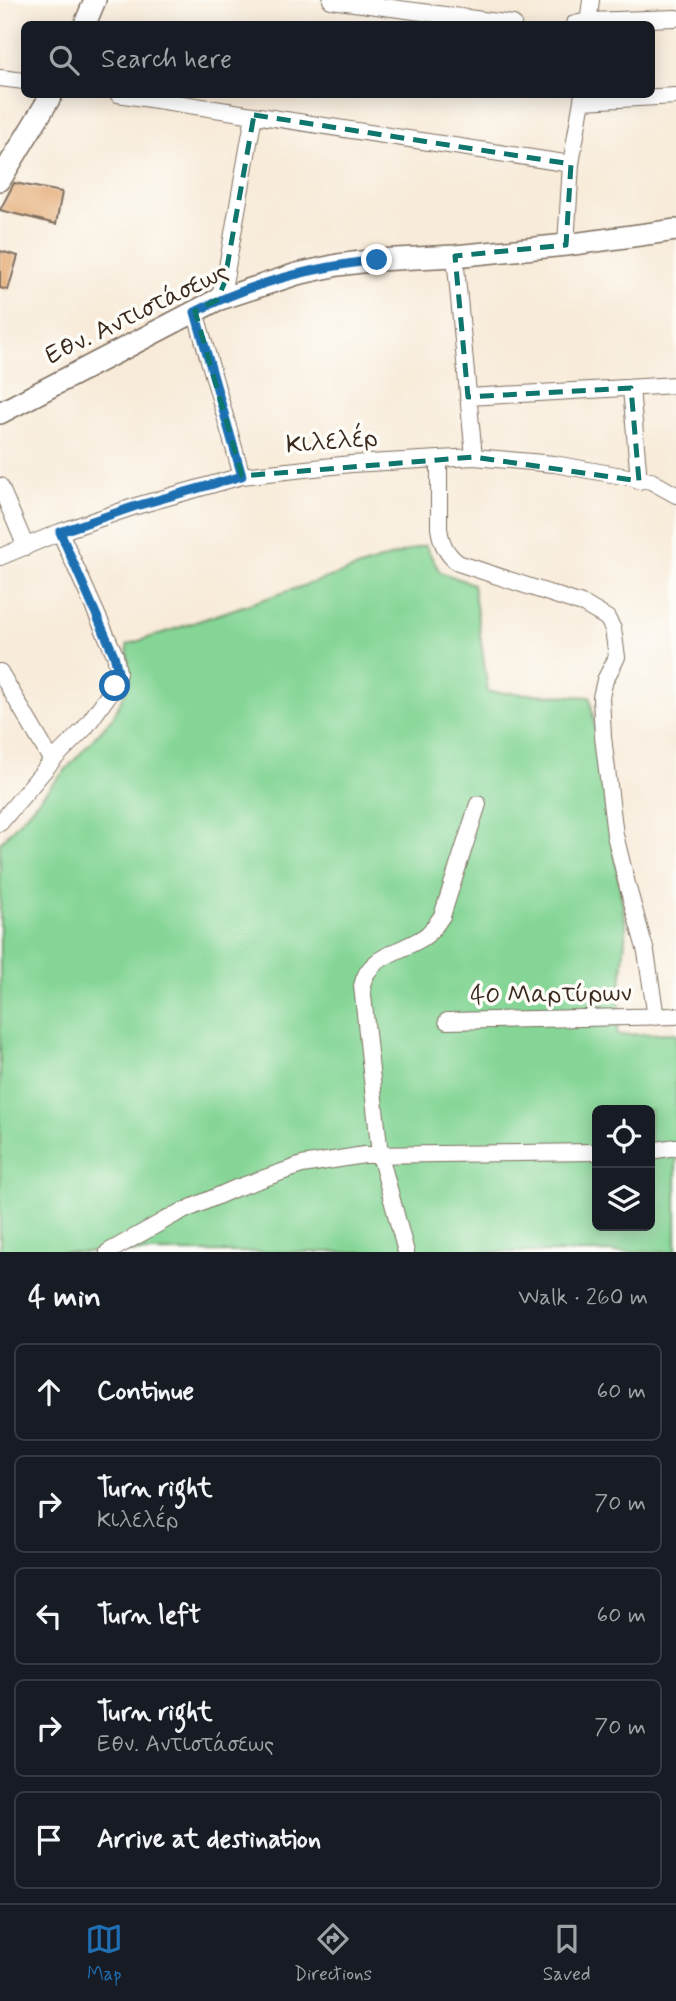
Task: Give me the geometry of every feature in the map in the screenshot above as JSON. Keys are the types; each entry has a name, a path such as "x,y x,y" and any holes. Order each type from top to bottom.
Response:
{"street":[{"path":"86,21 95,0"},
{"path":"331,0 490,21"},
{"path":"584,21 591,0"},
{"path":"620,21 676,18"},
{"path":"0,78 21,81"},
{"path":"655,96 676,96"},
{"path":"2,174 50,98"},
{"path":"144,98 571,164"},
{"path":"566,245 571,164 582,98"},
{"path":"217,300 224,284 254,115"},
{"name":"Εθν. Αντιστάσεως","path":"0,413 217,300 297,274 377,260 455,256 566,245 676,230"},
{"path":"455,256 474,457"},
{"path":"195,312 242,476"},
{"path":"468,397 676,385"},
{"path":"631,388 639,481"},
{"name":"Κιλελέρ","path":"0,557 60,532 136,506 242,476 351,464 474,457 554,464 651,481 676,495"},
{"path":"439,459 440,539 452,559 585,605 607,618 613,629 617,657 605,680 601,697 603,737 615,835 646,953 656,1017"},
{"path":"0,485 26,547"},
{"path":"3,813 85,728 115,686 118,672 114,655 60,532"},
{"path":"0,672 52,761"},
{"path":"406,1252 380,1155 362,986 364,974 373,963 424,937 433,930 442,916 478,804"},
{"name":"40 Μαρτύρων","path":"447,1021 676,1016"},
{"path":"655,1150 676,1147"},
{"path":"107,1252 174,1215 236,1188 302,1165 364,1155 592,1152"}],"highlighted area":[{"path":"254,115 571,164 566,245 455,256 468,397 631,388 639,481 474,457 242,476 195,311 217,300 224,284"}],"green space":[{"path":"425,545 440,572 473,584 488,692 590,697 626,927 617,1035 676,1033 676,1252 0,1252 0,843 113,717 130,682 127,645"}],"building":[{"path":"14,183 62,192 56,224 0,210"},
{"path":"0,251 18,256 8,290 0,288"}],"route":[{"path":"115,686 118,672 114,655 60,532 136,506 242,476 195,312 217,300 297,274 377,260"}]}
